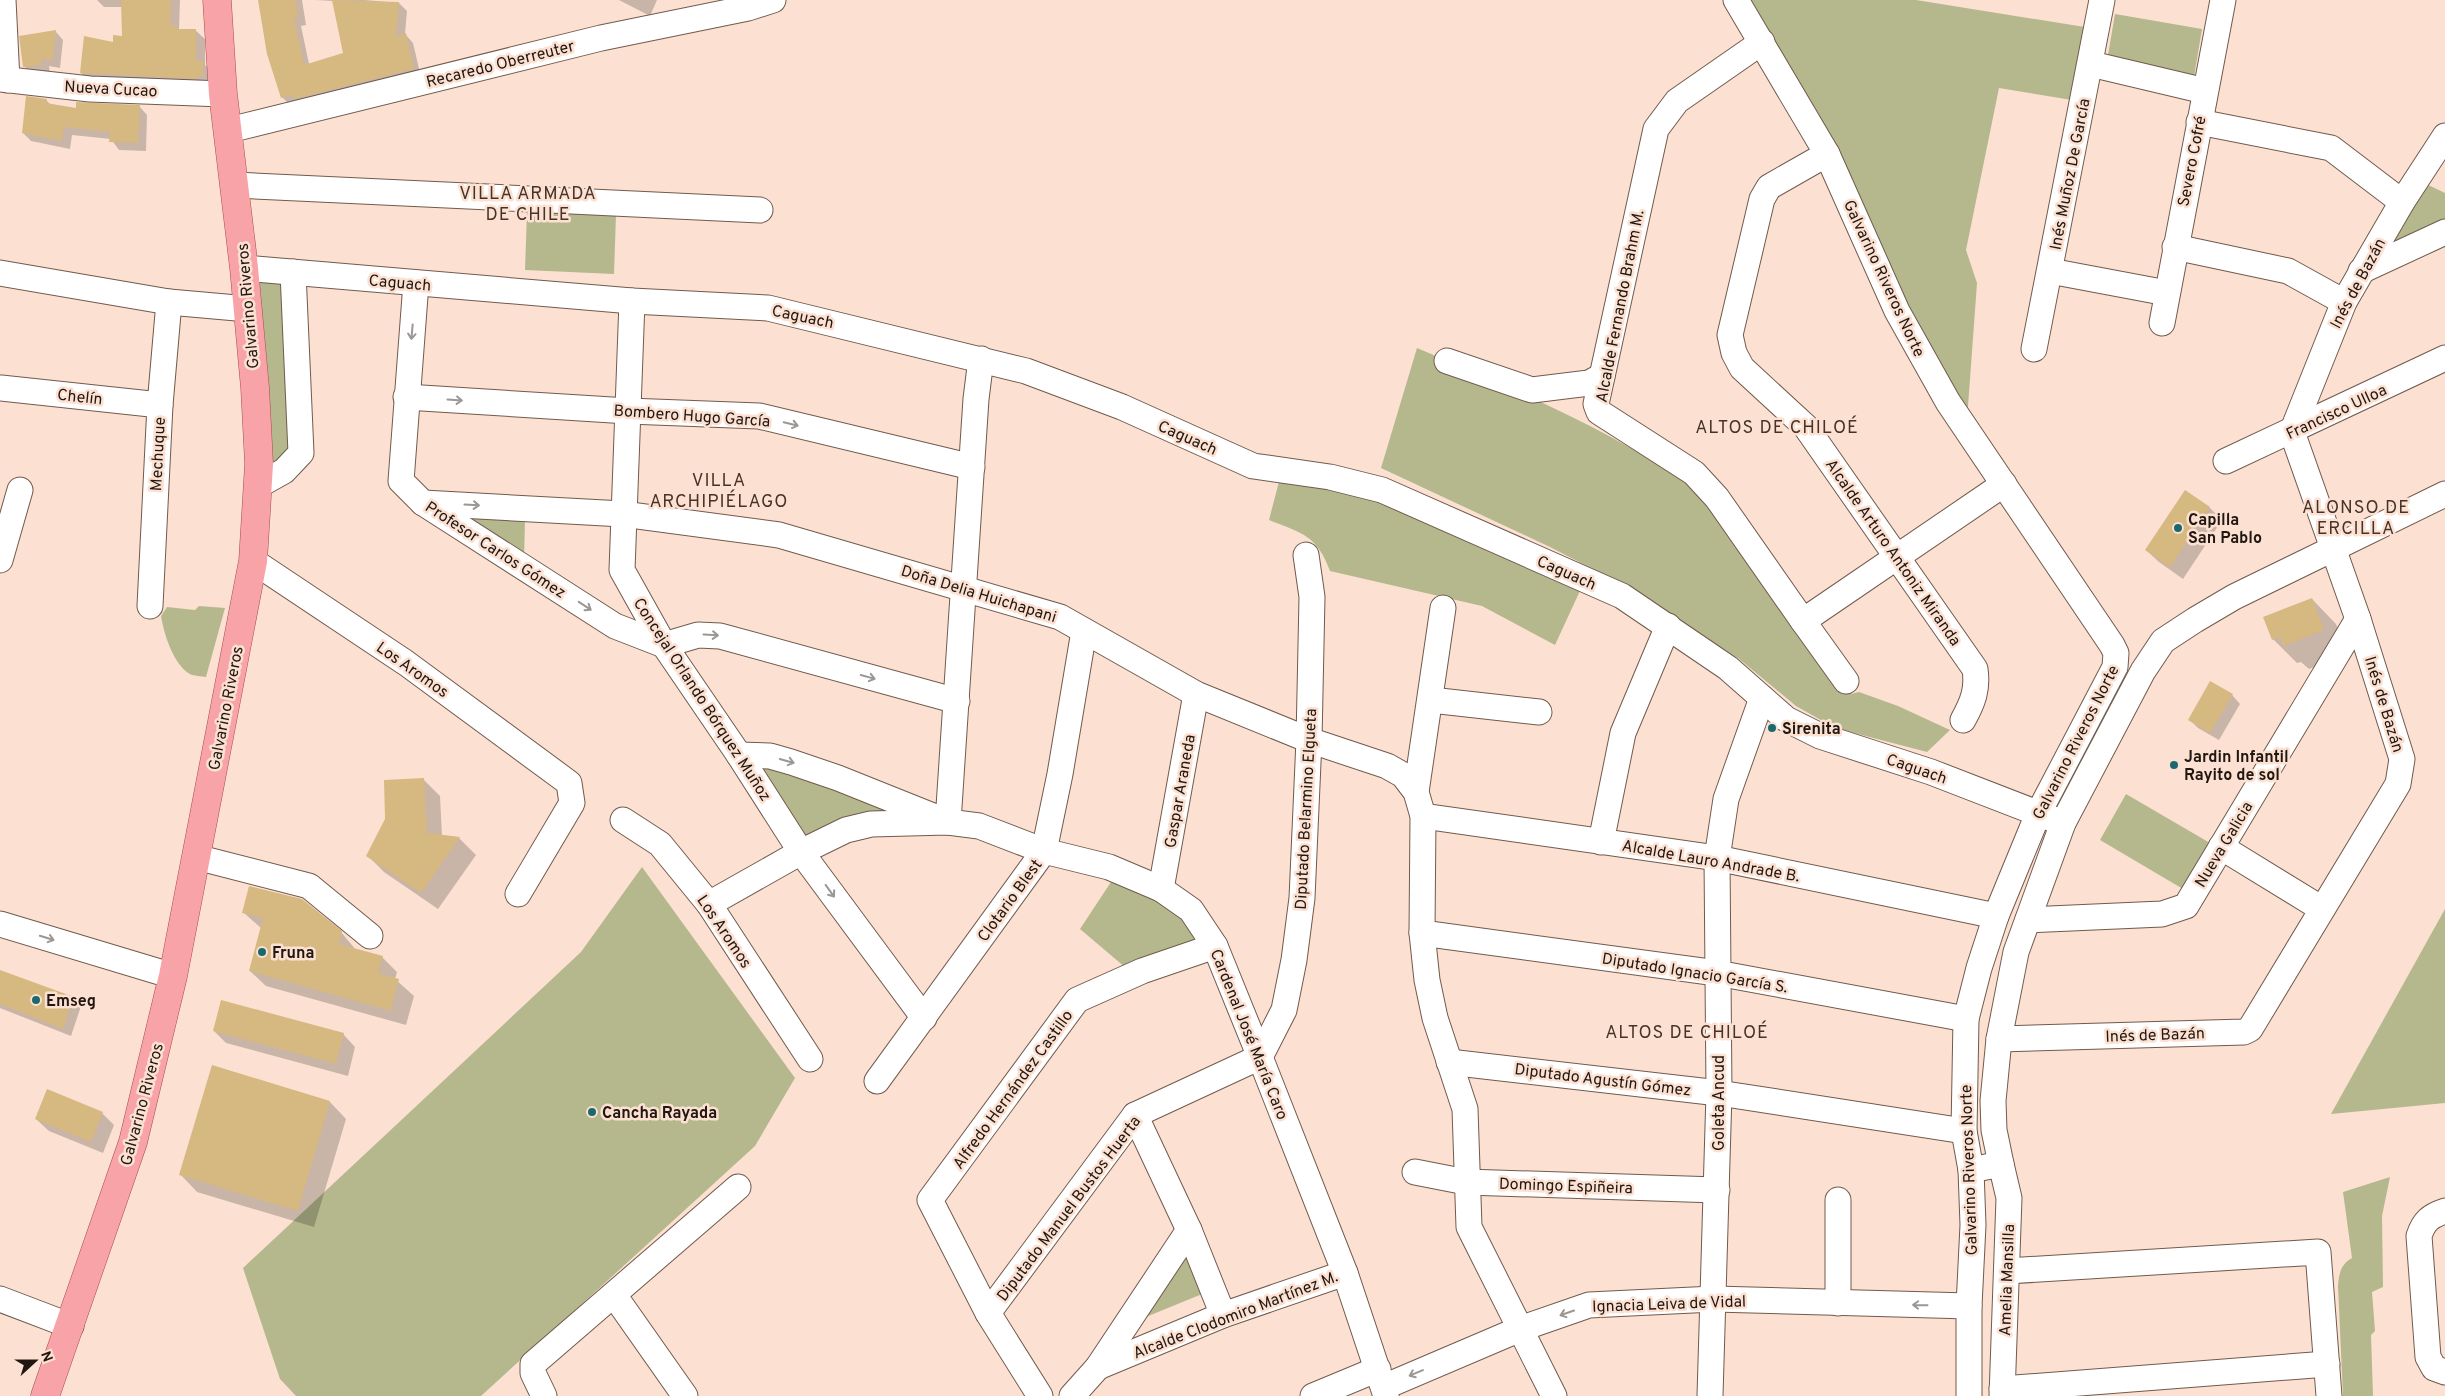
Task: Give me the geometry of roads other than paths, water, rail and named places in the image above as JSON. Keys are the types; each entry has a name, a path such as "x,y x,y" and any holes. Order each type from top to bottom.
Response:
{"main road":[{"name":"Galvarino Riveros","path":"45,1396 71,1326 132,1142 173,976 253,560 259,485 255,388 235,185 223,94 217,0"}],"street":[{"path":"3,0 4,79"},
{"name":"Recaredo Oberreuter","path":"228,130 601,38 748,8 773,0"},
{"name":"Galvarino Riveros Norte","path":"1736,0 1827,154 1897,311 1948,402 2112,644 2117,660 2038,814 1996,916 1979,968 1966,1019 1964,1131 1971,1170 1973,1225 1969,1306 1969,1396"},
{"name":"Inés Muñoz De García","path":"2034,349 2102,0"},
{"name":"Severo Cofré","path":"2162,323 2198,122 2223,0"},
{"name":"Alcalde Fernando Brahm M.","path":"1762,42 1677,102 1656,130 1596,404 1599,412 1694,474 1718,498 1803,621"},
{"path":"2091,64 2205,91"},
{"name":"Nueva Cucao","path":"4,79 90,89 223,94"},
{"path":"2198,122 2331,148 2402,202"},
{"name":"Inés de Bazán","path":"1998,1039 2244,1032 2250,1029 2398,784 2402,759 2358,620 2292,432 2344,302 2402,202 2445,136"},
{"name":"Alcalde Arturo Antoniz Miranda","path":"1827,154 1769,187 1762,199 1730,335 1734,353 1742,368 1806,426 1975,669 1977,684 1974,701 1964,720"},
{"path":"235,185 760,210"},
{"path":"2361,271 2445,232"},
{"path":"2175,247 2288,271 2344,302"},
{"name":"Caguach","path":"244,268 416,284 768,308 1026,370 1122,407 1253,466 1330,477 1382,490 1622,596 1728,668 1786,719 1820,736 1931,772 2063,823"},
{"path":"2050,271 2167,294"},
{"path":"259,485 284,471 301,453 293,272"},
{"path":"0,273 169,302 248,309"},
{"name":"Profesor Carlos Gómez","path":"416,284 401,480 423,503 615,626 664,645"},
{"name":"Concejal Orlando Bórquez Muñoz","path":"632,300 622,570 664,645 739,755 801,852 924,1018"},
{"name":"Mechuque","path":"150,606 160,405 169,302"},
{"name":"Francisco Ulloa","path":"2226,461 2292,432 2445,358"},
{"path":"739,755 770,756 800,765 838,778 948,822 981,359"},
{"path":"1447,361 1532,390 1589,383 1602,376"},
{"name":"Chelín","path":"1,388 160,405"},
{"name":"Bombero Hugo García","path":"406,397 628,412 759,416 972,467"},
{"path":"1846,681 1803,621 2004,484"},
{"path":"0,560 20,490"},
{"name":"Amelia Mansilla","path":"2002,1393 2009,1198 1994,1130 1993,1101 1998,1039 2016,952 2063,823 2143,671 2163,641 2234,597 2445,494"},
{"name":"Doña Delia Huichapani","path":"423,503 623,514 779,535 964,588 1060,617 1196,694 1309,740 1387,766 1403,775 1416,792"},
{"name":"Diputado Belarmino Elgueta","path":"1260,1057 1284,1010 1294,960 1302,898 1309,740 1312,597 1306,555"},
{"name":"Los Aromos","path":"253,560 406,663 569,784 572,803 518,894"},
{"path":"1443,608 1416,792 1423,816 1422,933 1427,980 1449,1062 1465,1109 1466,1182 1470,1227 1554,1396"},
{"name":"Nueva Galicia","path":"2028,920 2162,914 2186,906 2358,620"},
{"path":"1601,842 1623,733 1668,626"},
{"name":"Clotario Blest","path":"877,1081 1044,851 1060,774 1084,631"},
{"path":"664,645 698,635 720,636 957,701"},
{"name":"Gaspar Araneda","path":"1161,888 1196,694"},
{"name":"Goleta Ancud","path":"1710,1396 1719,1093 1717,858 1726,799 1762,698"},
{"path":"1431,700 1539,712"},
{"name":"Alcalde Lauro Andrade B.","path":"1423,816 1717,858 1996,916"},
{"name":"Los Aromos","path":"623,820 660,844 709,904 810,1059"},
{"name":"Cardenal José María Caro","path":"709,904 801,852 846,830 872,824 948,822 979,826 1044,851 1109,867 1161,888 1191,910 1215,946 1345,1273 1383,1384"},
{"path":"2221,847 2322,909"},
{"path":"196,857 309,886 370,936"},
{"path":"0,924 173,976"},
{"name":"Diputado Ignacio García S.","path":"1422,933 1717,973 1966,1019"},
{"name":"Alfredo Hernández Castillo","path":"988,1313 930,1200 1077,1000 1142,971 1215,946"},
{"name":"Diputado Manuel Bustos Huerta","path":"988,1313 1136,1115 1260,1057"},
{"name":"Diputado Agustín Gómez","path":"1449,1062 1719,1093 1964,1131"},
{"path":"1136,1115 1189,1230 1222,1315"},
{"path":"1971,1170 2001,1164"},
{"name":"Domingo Espiñeira","path":"1416,1172 1466,1182 1717,1190"},
{"path":"544,1396 532,1373 533,1364 738,1187"},
{"path":"1838,1200 1838,1303"},
{"path":"2445,1211 2433,1215 2423,1224 2419,1236 2428,1357 2434,1368 2445,1372"},
{"path":"1072,1396 1098,1368 1189,1230"},
{"path":"2007,1271 2318,1252 2329,1396"},
{"name":"Alcalde Clodomiro Martínez M.","path":"1098,1368 1222,1315 1345,1273"},
{"path":"614,1295 685,1396"},
{"name":"Ignacia Leiva de Vidal","path":"1313,1396 1383,1384 1520,1329 1589,1305 1714,1298 1969,1306"},
{"path":"0,1299 71,1326"},
{"path":"988,1313 1040,1396"},
{"path":"2002,1393 2327,1364"}],"place":[{"name":"Capilla San Pablo","path":"2178,528"},
{"name":"Sirenita","path":"1772,728"},
{"name":"Jardin Infantil Rayito de sol","path":"2174,765"},
{"name":"Fruna","path":"262,952"},
{"name":"Emseg","path":"36,1000"},
{"name":"Cancha Rayada","path":"592,1112"}],"district":[{"name":"VILLA ARMADA DE CHILE","path":"528,203"},
{"name":"ALTOS DE CHILOÉ","path":"1777,427"},
{"name":"VILLA ARCHIPIÉLAGO","path":"719,490"},
{"name":"ALONSO DE ERCILLA","path":"2356,517"},
{"name":"ALTOS DE CHILOÉ","path":"1687,1032"}]}
